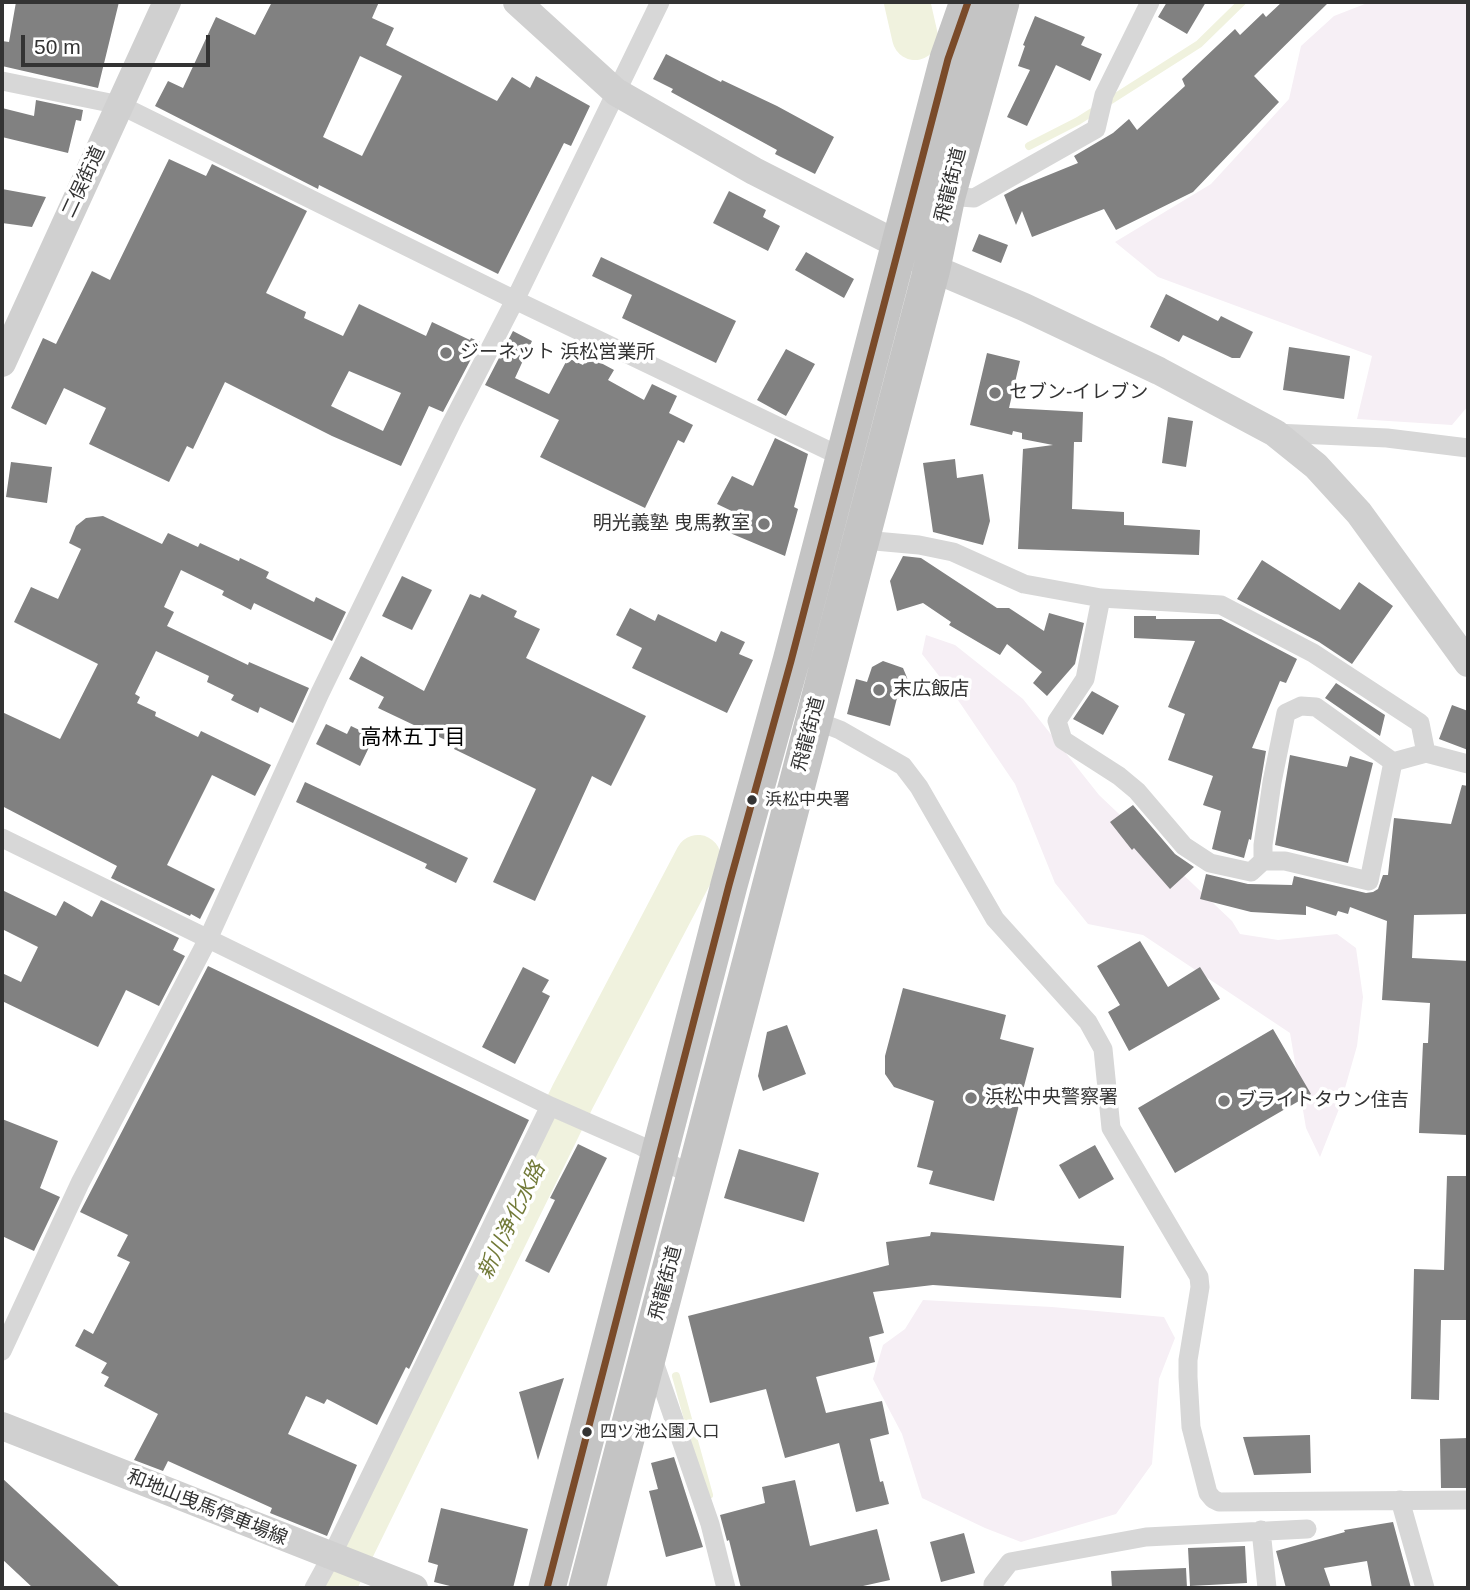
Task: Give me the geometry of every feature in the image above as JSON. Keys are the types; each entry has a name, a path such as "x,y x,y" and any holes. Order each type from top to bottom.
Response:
{"highway":[{"name":"飛龍街道","path":"547,1588 947,59 968,2"},
{"name":"飛龍街道","path":"586,1588 932,268 947,195 1001,2"}],"street":[{"name":"二俣街道","path":"2,363 167,2"},
{"path":"517,2 616,92 754,171 899,245 932,268 1024,307 1146,365 1275,433 1316,466 1359,513 1468,663"},
{"path":"2,1351 80,1183 208,939 320,693 660,2"},
{"path":"947,195 974,198 1096,129 1104,95 1150,2"},
{"path":"2,81 120,105 515,300 844,458"},
{"path":"1275,433 1387,438 1468,448"},
{"path":"859,545 875,541 919,545 953,552 1024,584 1101,598 1221,605 1313,653 1420,723 1426,753"},
{"path":"1101,598 1085,679 1057,721 1063,740 1119,776 1137,791 1184,846 1210,863 1251,872 1263,861 1285,861 1370,881 1393,762"},
{"path":"1263,861 1272,782 1286,713 1301,706 1315,707 1393,762"},
{"path":"812,723 840,730 903,766 919,787 995,919 1088,1021 1103,1049 1111,1128 1199,1277 1200,1287 1188,1360 1191,1427 1208,1493 1213,1499 1219,1503 1468,1500"},
{"path":"1393,762 1426,753 1468,764"},
{"path":"2,838 550,1106 641,1146 694,1177"},
{"path":"314,1588 341,1561 550,1106"},
{"path":"649,1348 710,1524 726,1588"},
{"name":"和地山曳馬停車場線","path":"2,1426 409,1587"},
{"path":"1400,1500 1425,1588"},
{"path":"993,1588 993,1584 1010,1562 1146,1537 1307,1529"},
{"path":"1261,1530 1267,1588"}],"shaded area":[{"path":"1370,2 1468,2 1468,406 1452,425 1357,419 1372,356 1158,277 1115,242 1211,184 1289,99 1301,46 1334,16"},
{"path":"926,635 955,645 1023,699 1099,795 1232,921 1240,934 1278,940 1337,934 1356,948 1363,997 1357,1046 1339,1109 1320,1157 1306,1128 1290,1033 1143,935 1088,924 1055,883 1015,784 960,703 922,654"},
{"path":"923,1300 1164,1317 1175,1338 1159,1379 1152,1464 1116,1514 1021,1542 922,1498 902,1434 873,1379 883,1345 905,1329"}],"building":[{"path":"16,2 119,2 98,88 2,66 2,41 9,42"},
{"path":"272,2 379,2 372,18 394,28 386,45 497,101 512,77 530,88 536,76 590,106 571,146 564,143 498,274 319,185 318,189 155,106 168,81 183,88 216,17 255,35","holes":["360,56 402,76 362,156 323,137"]},
{"path":"1167,2 1206,2 1187,34 1158,17"},
{"path":"1282,2 1329,2 1254,76 1279,102 1193,192 1116,230 1104,209 1032,237 1022,211 1016,225 1004,195 1078,163 1074,156 1113,133 1129,119 1137,130 1185,86 1182,79 1235,29 1240,35 1263,13 1266,17"},
{"path":"1035,16 1085,37 1081,45 1102,54 1090,81 1056,65 1027,126 1007,117 1030,70 1018,66"},
{"path":"666,54 777,106 834,137 815,174 775,154 777,150 671,92 673,89 653,79"},
{"path":"36,100 83,110 81,121 76,120 68,153 2,137 2,108 34,116"},
{"path":"169,159 206,176 212,164 307,211 266,293 306,312 304,318 343,336 359,304 426,336 432,322 480,342 443,412 429,406 401,466 332,436 225,382 193,449 187,446 169,482 89,444 106,408 64,388 46,425 11,408 43,338 56,344 92,271 110,280","holes":["349,371 401,393 383,431 331,406"]},
{"path":"2,189 46,197 32,227 2,223"},
{"path":"729,191 766,210 763,217 780,226 768,251 713,223"},
{"path":"979,234 1008,245 1001,263 972,251"},
{"path":"806,252 854,279 844,298 795,270"},
{"path":"601,257 736,321 716,363 622,318 632,295 592,276"},
{"path":"1166,294 1218,321 1221,316 1253,332 1240,358 1232,358 1183,335 1179,342 1150,327"},
{"path":"513,331 532,341 515,378 549,394 568,358 583,365 588,356 614,370 608,380 644,400 652,384 677,396 669,413 693,425 684,443 678,440 645,508 540,457 559,420 485,385"},
{"path":"1289,347 1350,356 1344,399 1283,390"},
{"path":"786,349 815,364 786,416 757,400"},
{"path":"987,353 1020,361 1009,408 1083,412 1082,442 1074,442 1072,509 1124,512 1124,525 1200,530 1199,555 1018,549 1023,449 1053,445 1022,439 1022,433 1013,431 1012,435 970,425"},
{"path":"1168,417 1193,421 1186,467 1162,463"},
{"name":"明光義塾 曳馬教室","path":"775,438 808,454 794,507 798,509 785,556 730,533 740,515 717,504 732,476 753,486"},
{"path":"955,459 957,478 983,474 990,521 983,545 933,532 923,463"},
{"path":"11,462 52,467 47,503 6,497"},
{"path":"103,516 162,544 168,533 198,547 200,543 239,561 240,558 269,572 266,578 314,602 316,597 346,612 332,641 254,603 251,610 222,595 224,591 181,570 164,607 174,612 167,626 248,665 249,662 309,688 293,723 260,707 258,713 231,700 234,695 207,682 209,676 156,651 135,694 140,697 137,703 156,712 155,716 198,737 201,731 271,765 255,796 212,775 167,865 215,889 200,919 111,878 117,866 2,806 2,712 60,739 98,664 14,622 31,587 58,599 81,549 69,543 76,526 86,518"},
{"path":"903,556 921,558 997,608 1009,608 1044,631 1049,613 1084,623 1075,664 1047,696 1033,683 1042,672 1007,644 1000,655 949,625 951,622 923,603 897,611 890,581"},
{"path":"1262,560 1340,610 1359,582 1393,606 1352,664 1319,642 1237,599"},
{"path":"402,576 432,590 412,630 382,616"},
{"path":"470,594 480,598 482,594 517,611 514,617 540,629 526,658 646,716 611,786 592,776 535,901 493,882 536,789 454,749 456,745 378,708 384,697 349,679 361,656 424,691"},
{"path":"630,608 655,621 658,614 716,642 721,631 745,642 739,654 753,660 727,713 632,668 642,648 616,635"},
{"path":"1134,616 1156,616 1156,619 1221,619 1297,659 1286,683 1280,681 1252,748 1266,751 1251,840 1249,839 1244,858 1212,849 1221,811 1203,805 1213,776 1168,760 1185,714 1168,707 1195,641 1134,638"},
{"name":"末広飯店","path":"883,661 903,668 908,680 902,699 897,698 890,726 847,714 856,679 867,682 872,667"},
{"path":"1336,683 1385,715 1380,736 1325,698"},
{"path":"1092,691 1119,706 1103,735 1073,719"},
{"path":"1452,705 1468,711 1468,750 1439,739"},
{"path":"326,724 347,734 351,726 374,737 360,766 316,744"},
{"path":"1290,755 1347,767 1350,756 1373,763 1348,863 1275,845"},
{"path":"305,782 468,858 456,883 425,868 427,864 296,802"},
{"path":"1462,785 1468,786 1468,914 1414,915 1412,958 1468,961 1468,1135 1419,1133 1423,1043 1428,1043 1430,1003 1382,1000 1387,921 1350,907 1348,914 1338,911 1336,916 1306,906 1306,915 1251,912 1200,899 1206,874 1248,884 1292,885 1294,876 1366,893 1373,892 1378,889 1383,875 1388,875 1394,818 1451,824"},
{"path":"1133,805 1175,854 1194,867 1170,889 1134,848 1132,850 1110,822"},
{"path":"2,890 56,916 64,901 92,917 101,900 179,938 173,950 185,956 159,1006 126,990 98,1047 2,1001 2,973 21,982 38,947 2,929"},
{"path":"1140,941 1168,987 1200,967 1220,999 1129,1051 1108,1012 1120,1005 1097,966"},
{"path":"208,966 529,1120 409,1369 406,1367 377,1425 327,1399 324,1404 306,1396 288,1434 357,1465 327,1536 270,1513 272,1508 168,1461 163,1471 134,1460 158,1414 104,1386 109,1377 101,1373 107,1363 75,1346 84,1329 93,1334 130,1262 117,1256 128,1235 80,1212"},
{"path":"523,967 549,980 542,992 550,996 515,1064 482,1047"},
{"name":"浜松中央警察署","path":"903,988 1006,1015 1000,1039 1034,1048 994,1201 929,1184 933,1171 917,1167 934,1101 894,1087 885,1074 885,1056"},
{"path":"787,1025 806,1074 763,1091 758,1076 767,1032"},
{"name":"ブライトタウン住吉","path":"1273,1029 1311,1094 1175,1173 1138,1108"},
{"path":"2,1119 58,1141 40,1188 60,1197 34,1251 2,1236"},
{"path":"578,1144 607,1158 549,1273 525,1261 555,1200 550,1198"},
{"path":"1095,1145 1114,1179 1079,1199 1059,1165"},
{"path":"739,1149 819,1173 804,1222 724,1198"},
{"path":"1447,1176 1468,1176 1468,1320 1441,1320 1439,1400 1411,1399 1414,1269 1444,1270"},
{"path":"931,1232 1124,1246 1121,1298 933,1285 873,1292 884,1333 869,1337 875,1362 816,1377 826,1413 882,1401 889,1434 870,1439 880,1482 883,1481 889,1504 856,1512 839,1443 785,1458 766,1389 710,1403 688,1316 889,1265 886,1242 930,1236"},
{"path":"564,1378 538,1460 519,1392"},
{"path":"1310,1435 1311,1473 1254,1475 1243,1437"},
{"path":"1468,1438 1468,1488 1441,1488 1440,1439"},
{"path":"674,1457 703,1547 666,1557 649,1491 658,1489 651,1463"},
{"path":"2,1478 121,1588 33,1588 2,1559"},
{"path":"795,1480 810,1546 877,1529 890,1580 854,1588 741,1588 720,1515 765,1503 762,1487"},
{"path":"441,1508 528,1529 513,1588 458,1588 434,1582 438,1565 428,1562"},
{"path":"1393,1522 1411,1588 1372,1588 1367,1561 1324,1568 1331,1588 1286,1588 1276,1551 1345,1532 1344,1530"},
{"path":"964,1533 975,1573 941,1582 930,1542"},
{"path":"1245,1546 1247,1583 1190,1586 1188,1548"},
{"path":"1186,1568 1187,1588 1112,1588 1111,1571"}],"waterway":[{"path":"907,2 915,37"},
{"path":"1029,146 1078,121 1199,44 1242,2"},
{"name":"新川浄化水路","path":"332,1588 573,1096 698,858"},
{"path":"676,1376 709,1495"}],"transit line":[{"path":"547,1588 729,885 791,661 948,59 968,2"}],"place":[{"name":"ジーネット 浜松営業所","path":"446,353"},
{"name":"セブン-イレブン","path":"995,393"},
{"name":"明光義塾 曳馬教室","path":"764,524"},
{"name":"末広飯店","path":"879,690"},
{"name":"浜松中央署","path":"752,800"},
{"name":"浜松中央警察署","path":"971,1098"},
{"name":"ブライトタウン住吉","path":"1224,1101"},
{"name":"四ツ池公園入口","path":"587,1432"}],"district":[{"name":"高林五丁目","path":"413,738"}]}
